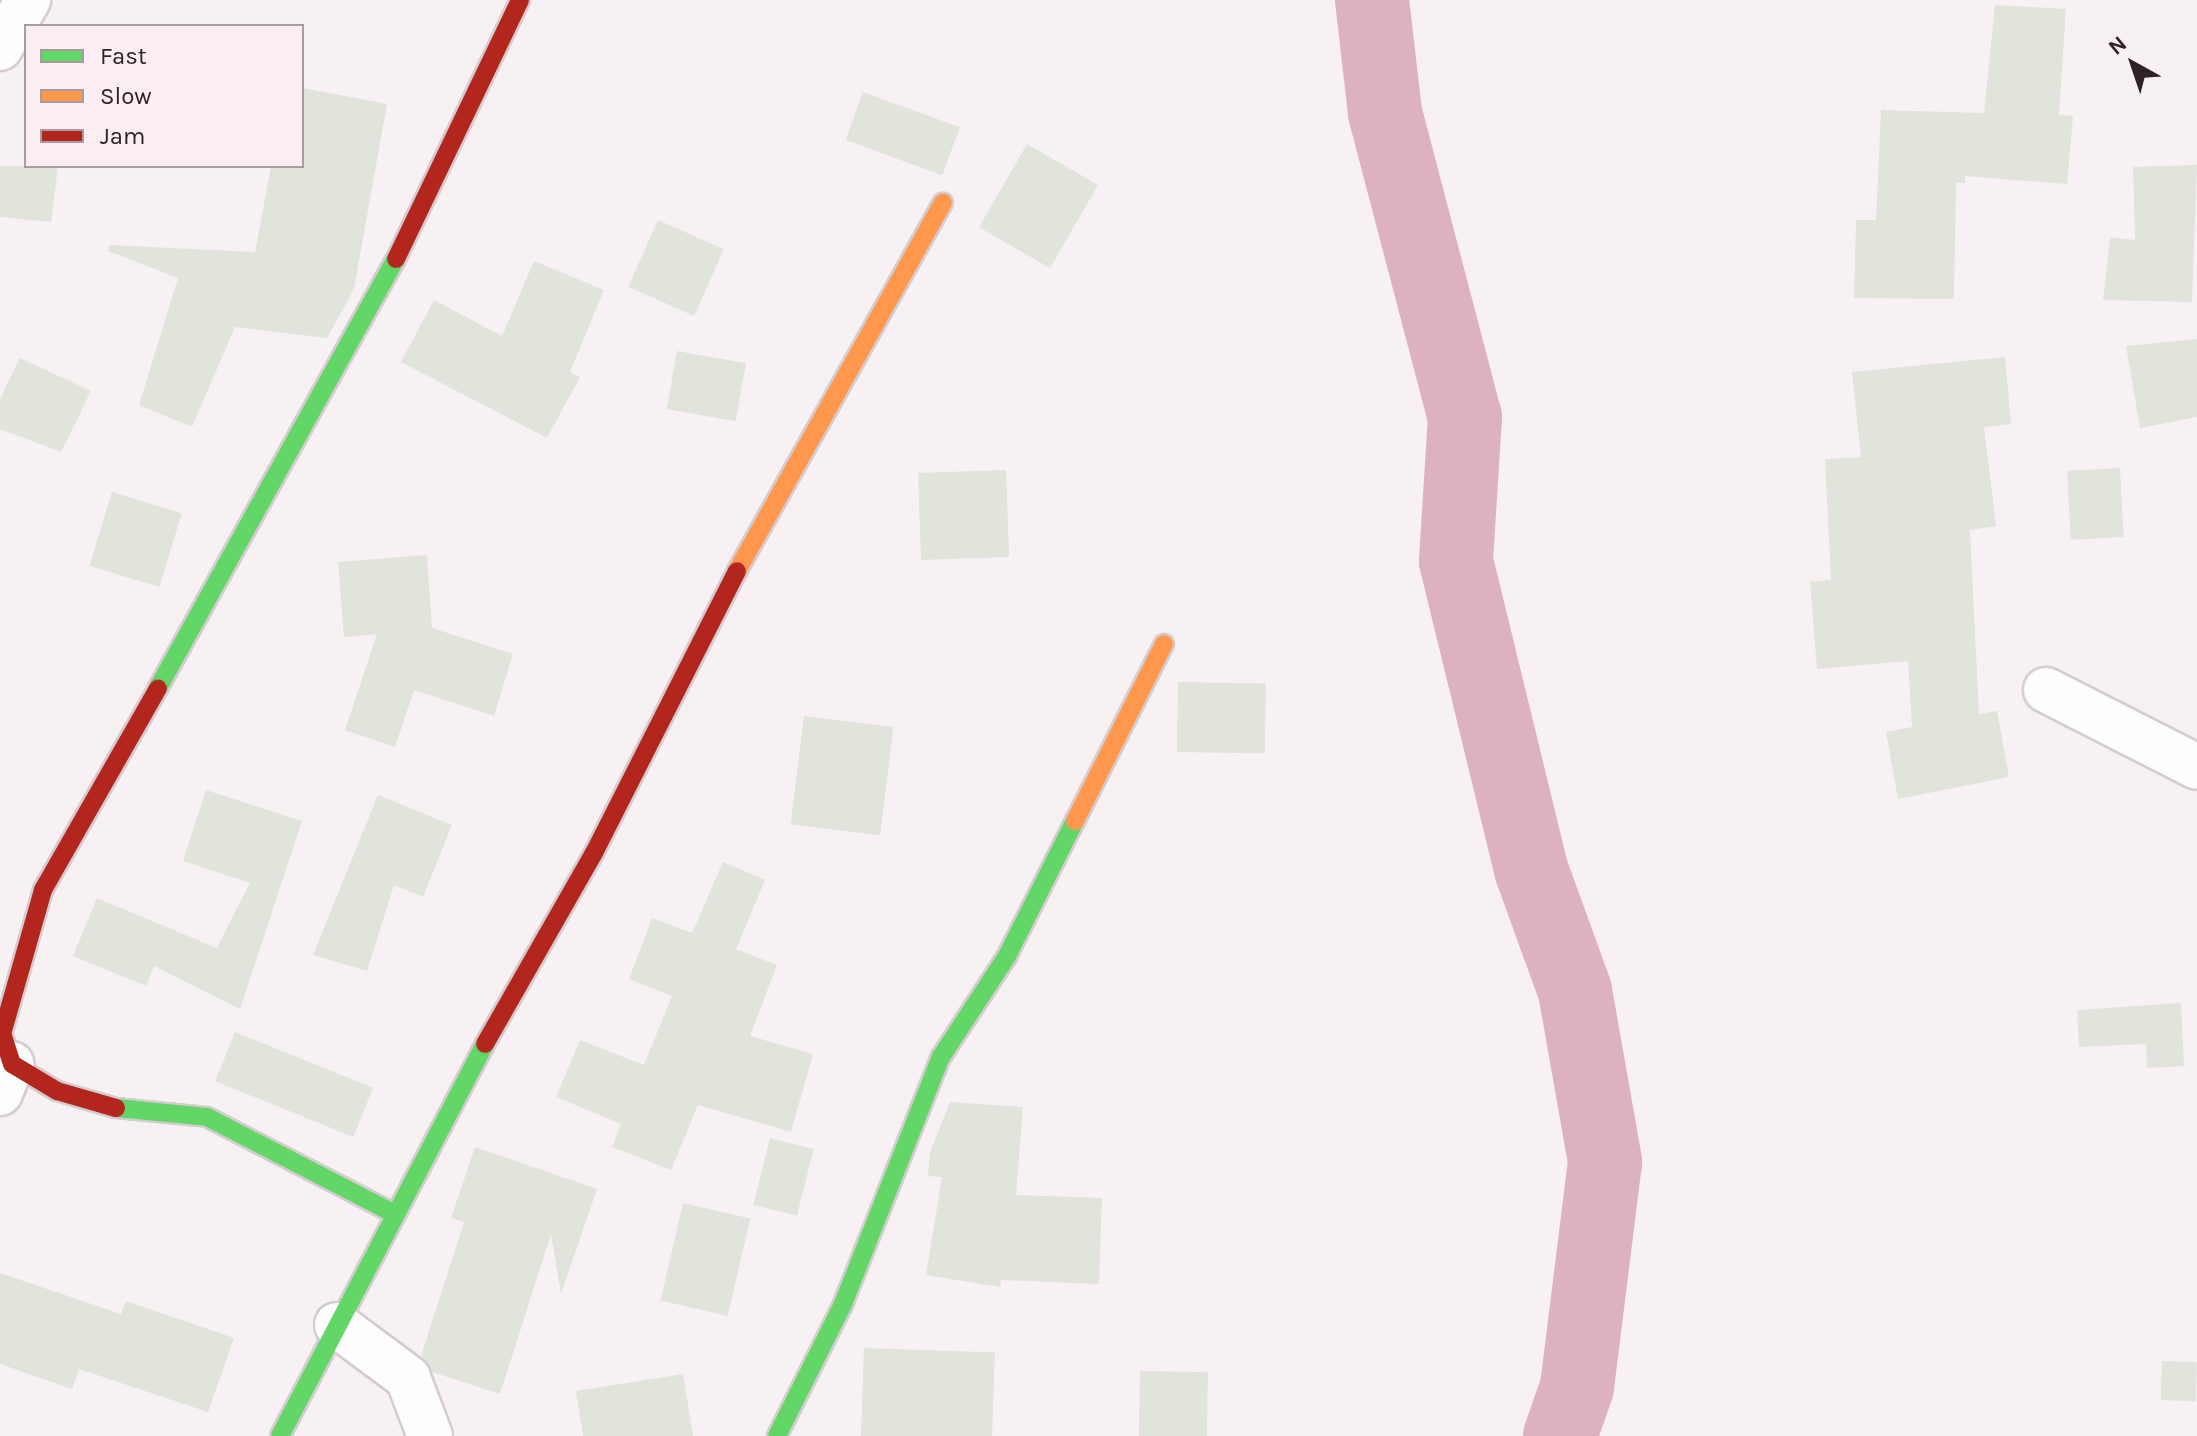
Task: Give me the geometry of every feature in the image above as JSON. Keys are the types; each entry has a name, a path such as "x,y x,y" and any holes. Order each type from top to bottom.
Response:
{"street":[{"path":"0,48 28,0"},
{"path":"395,1214 207,1117 96,1106 6,1078 2,1034 10,986 43,890 370,314 520,0"},
{"path":"280,1436 395,1214 594,853 774,498 943,203"},
{"path":"777,1436 843,1304 941,1057 1007,956 1164,644"},
{"path":"2046,690 2197,767"},
{"path":"337,1325 408,1378 430,1436"}],"building":[{"path":"1995,5 2066,9 2059,115 2073,116 2067,184 1965,176 1965,183 1956,183 1954,299 1854,298 1856,220 1876,220 1881,110 1984,113"},
{"path":"304,88 387,104 354,289 327,338 235,327 192,427 139,405 178,278 108,251 109,245 255,252 271,168 304,168"},
{"path":"863,92 960,127 942,175 846,140"},
{"path":"1027,144 1098,185 1050,268 979,227"},
{"path":"2197,165 2192,302 2103,300 2110,237 2135,240 2133,167"},
{"path":"0,166 58,168 51,222 0,217"},
{"path":"658,220 724,249 694,316 628,287"},
{"path":"534,261 604,290 570,372 580,377 547,438 401,362 434,300 502,336"},
{"path":"2197,339 2197,417 2140,428 2126,346"},
{"path":"677,351 746,363 736,421 667,409"},
{"path":"2005,357 2011,424 1984,427 1996,526 1970,530 1979,714 1997,711 2009,777 1898,799 1886,732 1912,727 1908,661 1817,669 1810,582 1831,580 1825,459 1861,457 1852,372"},
{"path":"20,358 91,391 61,452 0,429 0,399"},
{"path":"2120,468 2124,537 2071,540 2067,471"},
{"path":"1006,470 1009,557 921,560 918,473"},
{"path":"112,492 182,513 159,587 89,566"},
{"path":"427,555 432,628 513,654 494,716 414,690 395,747 345,730 377,634 344,637 338,562"},
{"path":"1178,682 1266,684 1265,754 1177,752"},
{"path":"804,716 893,727 880,835 791,824"},
{"path":"206,790 302,821 240,1009 154,966 146,986 73,956 97,898 217,948 250,883 183,861"},
{"path":"378,795 452,825 423,897 394,885 367,971 313,955"},
{"path":"723,862 765,880 736,949 777,965 750,1036 813,1054 791,1132 698,1105 671,1170 612,1147 621,1124 556,1097 580,1040 644,1065 672,996 629,979 652,918 692,933"},
{"path":"2181,1003 2184,1066 2147,1068 2146,1044 2079,1047 2077,1010"},
{"path":"235,1032 373,1088 353,1137 215,1081"},
{"path":"950,1102 1023,1107 1016,1195 1102,1198 1099,1284 1001,1280 1000,1287 926,1275 942,1177 928,1176 930,1152"},
{"path":"770,1138 814,1149 797,1216 753,1205"},
{"path":"475,1147 597,1189 561,1294 551,1234 500,1394 432,1372 421,1356 464,1222 451,1218"},
{"path":"683,1203 750,1219 728,1316 661,1300"},
{"path":"0,1273 121,1314 126,1301 234,1338 208,1412 79,1369 72,1389 0,1364"},
{"path":"864,1348 995,1353 992,1436 861,1436"},
{"path":"2162,1361 2197,1362 2196,1401 2161,1400"},
{"path":"1140,1371 1208,1372 1207,1436 1139,1436"},
{"path":"683,1374 693,1436 583,1436 576,1391"}],"waterway":[{"path":"1372,0 1385,113 1465,417 1456,561 1532,872 1575,991 1605,1162 1577,1387 1560,1436"}],"traffic: fast":[{"path":"158,688 396,259"},
{"path":"777,1436 843,1304 941,1057 1007,956 1075,821"},
{"path":"280,1436 485,1044"},
{"path":"116,1108 207,1117 395,1214"}],"traffic: slow":[{"path":"737,571 943,203"},
{"path":"1075,821 1164,644"}],"traffic: jam":[{"path":"396,259 520,0"},
{"path":"485,1044 594,853 737,571"},
{"path":"116,1108 57,1091 12,1064 2,1034 43,890 158,688"}]}
